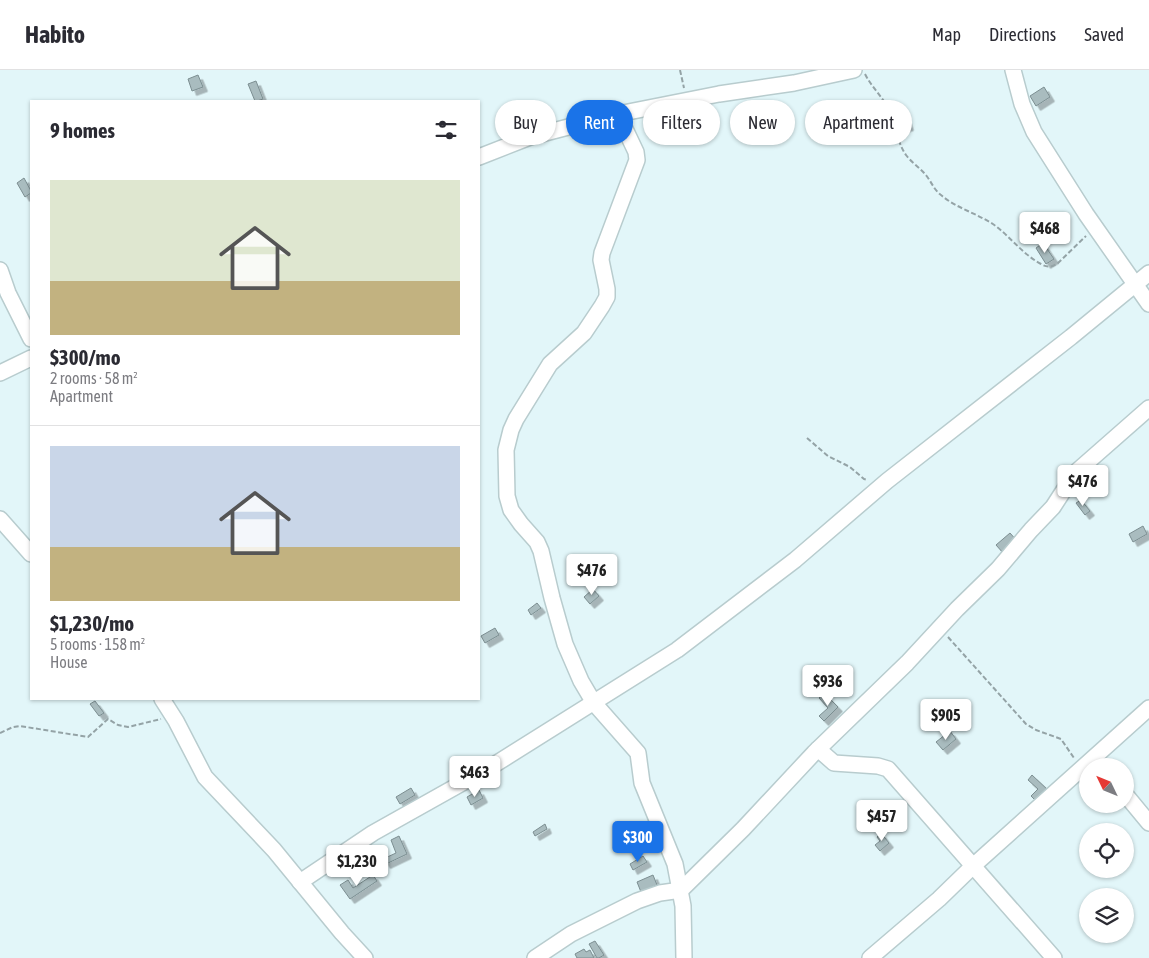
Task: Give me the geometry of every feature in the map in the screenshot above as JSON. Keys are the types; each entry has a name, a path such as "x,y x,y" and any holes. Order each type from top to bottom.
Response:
{"street":[{"path":"686,100 794,83 854,70"},
{"path":"1013,70 1022,104 1034,132 1095,228 1149,304"},
{"path":"480,157 530,137 566,128"},
{"path":"633,145 637,160 602,253 601,260 607,297 584,333 550,364 516,418 506,450 507,496 511,510 537,542 541,551 565,644 581,681 594,702 638,753 642,783 676,864 681,890 684,958"},
{"path":"0,270 4,294 30,336"},
{"path":"300,882 373,833 489,768 668,655 795,560 886,482 1071,337 1149,273"},
{"path":"0,373 30,358"},
{"path":"535,958 571,934 637,901 660,893 681,890 818,749 998,569 1053,507 1075,473 1149,408"},
{"path":"0,519 30,553"},
{"path":"163,700 205,777 274,850 365,958"},
{"path":"1102,758 1149,708"},
{"path":"818,749 834,763 878,766 888,769 1054,958"},
{"path":"870,958 939,899 973,866 1079,773"},
{"path":"1134,805 1149,823"}],"path":[{"path":"680,70 686,100"},
{"path":"863,70 870,86 880,96 890,111 900,145 907,156 926,175 939,194 998,227 1013,243 1041,264 1054,266 1095,228"},
{"path":"807,438 828,456 850,467 864,479 886,482"},
{"path":"940,628 1026,724 1060,739 1079,764"},
{"path":"0,733 20,726 88,737 108,720 128,727 173,716"}],"building":[{"path":"198,75 203,87 192,91 188,79"},
{"path":"256,81 263,99 255,100 248,84"},
{"path":"1044,87 1050,97 1036,106 1030,96"},
{"path":"24,178 30,189 30,194 25,197 17,183"},
{"path":"1043,243 1054,259 1046,264 1036,248"},
{"path":"1081,500 1090,511 1085,515 1076,503"},
{"path":"1143,526 1147,534 1133,542 1129,534"},
{"path":"1010,533 1018,542 1004,554 996,545"},
{"path":"593,589 599,596 590,604 584,597"},
{"path":"537,603 541,608 531,615 528,610"},
{"path":"495,628 499,635 485,643 481,636"},
{"path":"824,693 838,707 824,721 819,716 828,708 819,698"},
{"path":"95,701 104,713 99,716 90,704"},
{"path":"950,731 956,739 943,750 936,742"},
{"path":"1032,775 1049,791 1038,803 1031,796 1038,789 1028,780"},
{"path":"411,788 415,795 400,804 396,797"},
{"path":"479,790 483,798 471,805 467,797"},
{"path":"545,824 547,829 535,836 533,832"},
{"path":"881,833 889,843 880,851 875,845 880,841 877,837"},
{"path":"399,836 407,854 386,864 383,859 396,853 391,840"},
{"path":"643,856 647,862 633,870 630,864"},
{"path":"373,875 377,881 350,899 340,885 348,880 353,888"},
{"path":"653,875 657,885 641,892 637,882"},
{"path":"595,941 604,955 599,958 597,958 589,944"},
{"path":"584,949 586,952 590,950 594,958 577,958 575,954"}]}
